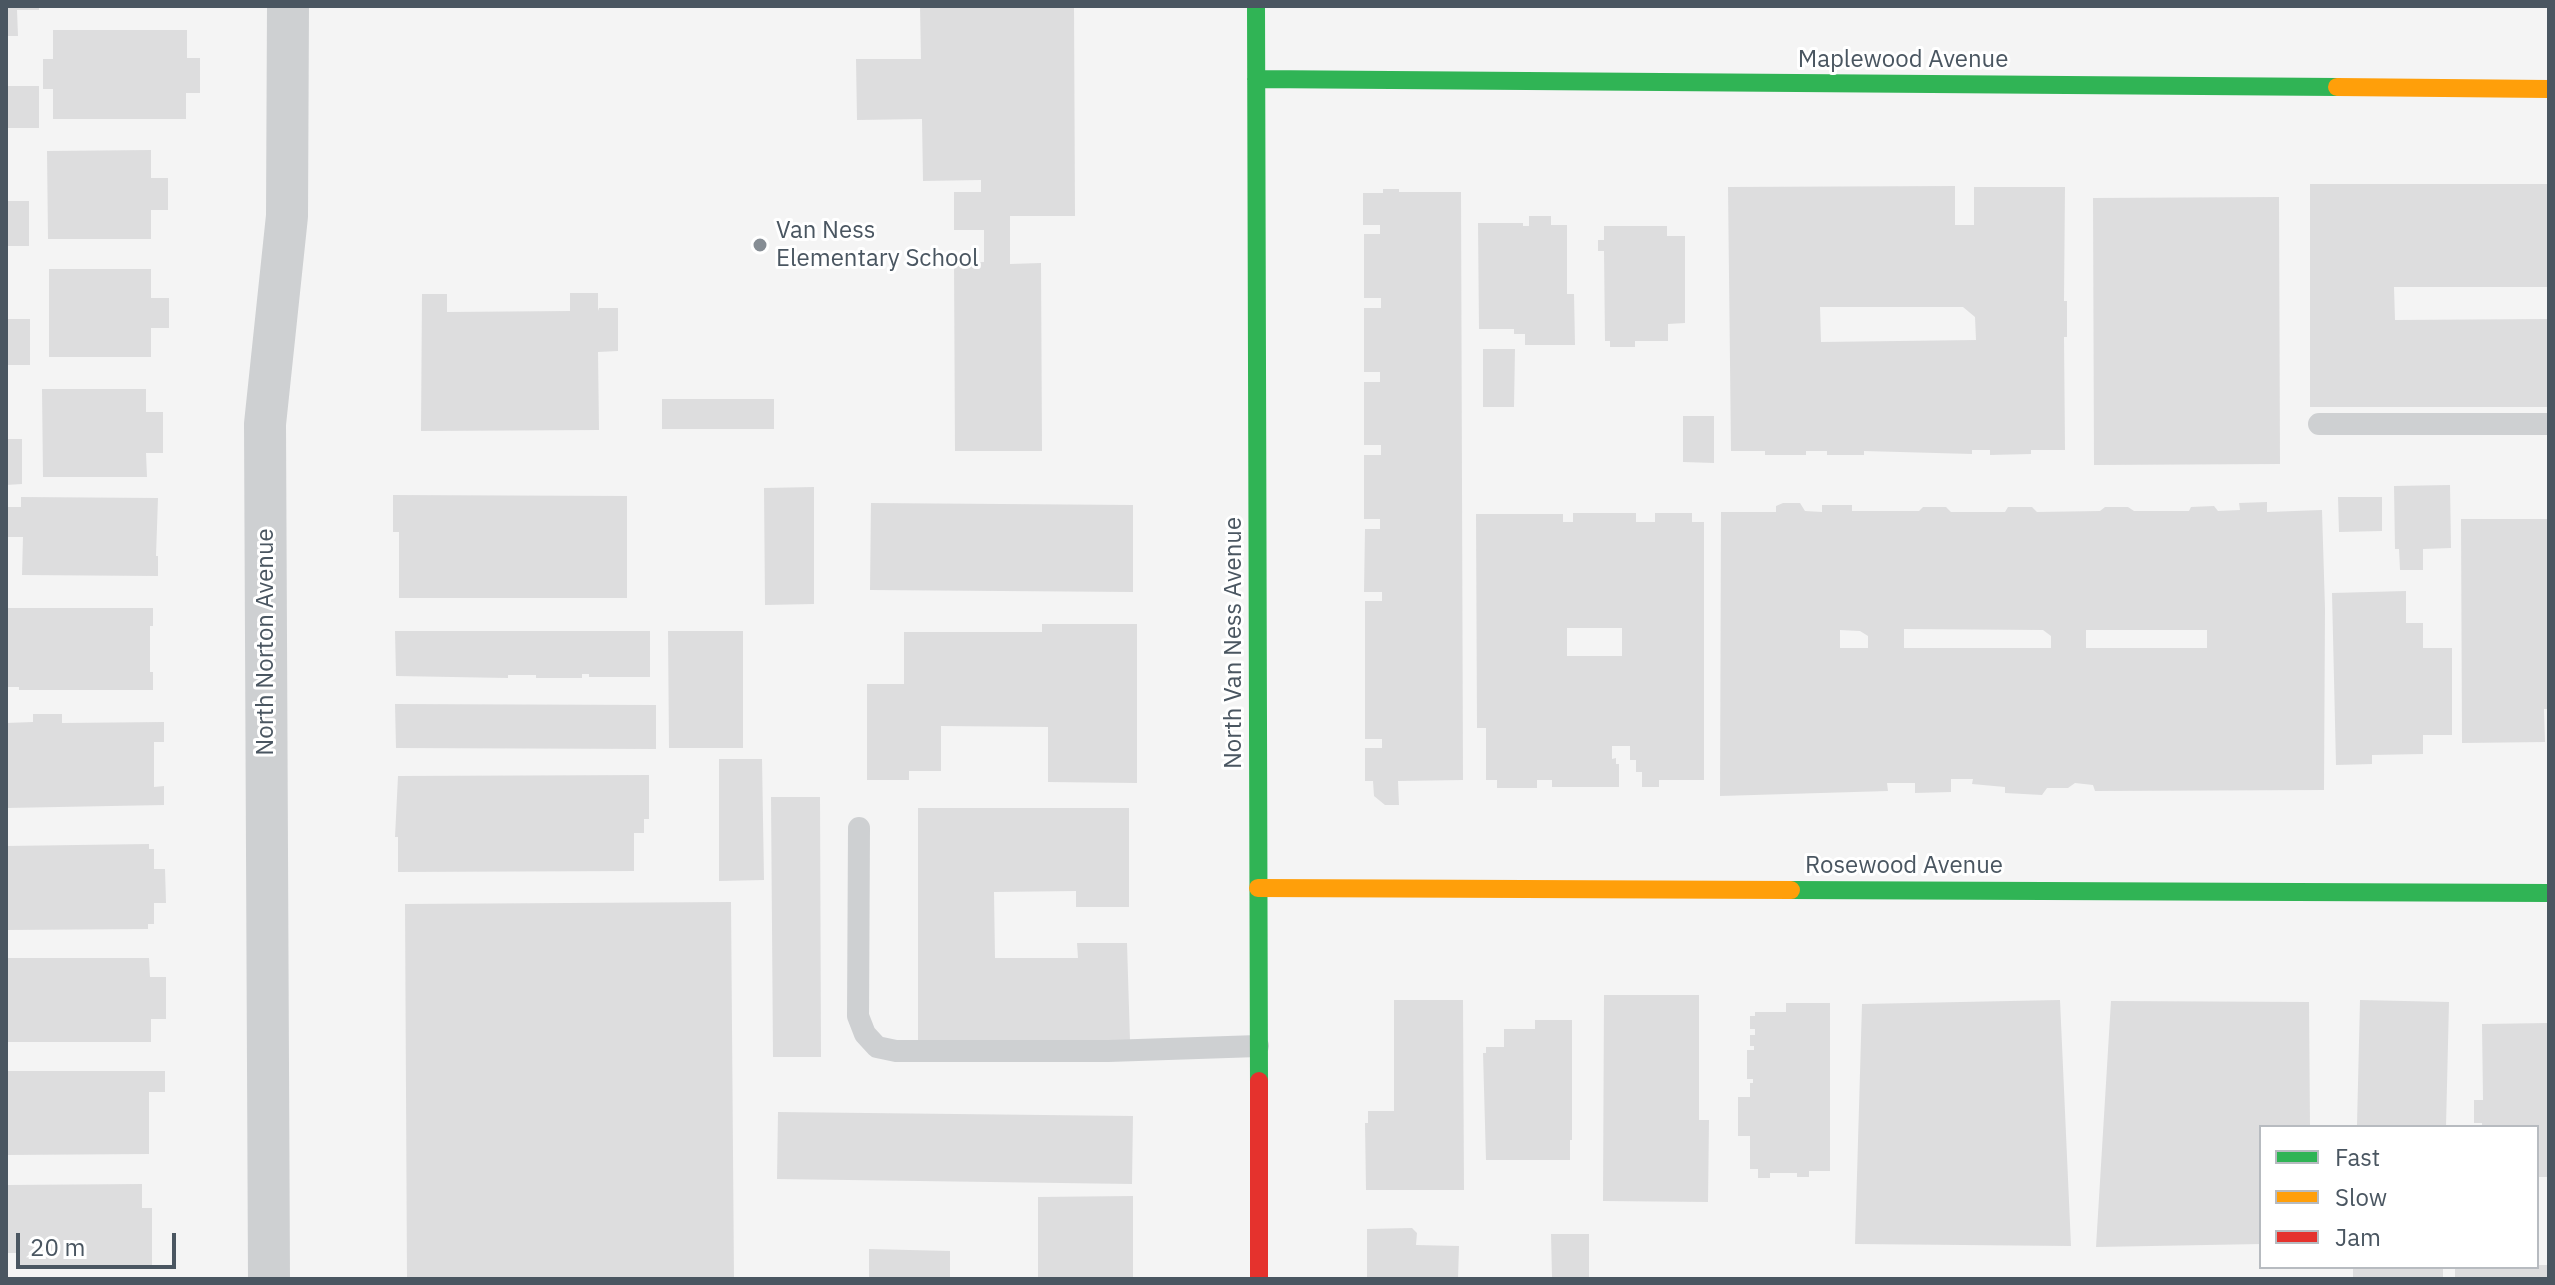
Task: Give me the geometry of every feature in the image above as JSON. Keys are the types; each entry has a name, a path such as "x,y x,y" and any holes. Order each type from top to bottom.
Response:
{"street":[{"name":"North Norton Avenue","path":"269,1279 265,424 287,216 288,6"},
{"name":"North Van Ness Avenue","path":"1256,6 1259,1279"},
{"name":"Maplewood Avenue","path":"1256,79 2549,89"},
{"name":"Rosewood Avenue","path":"1258,888 2549,893"}],"lane":[{"path":"2319,424 2549,424"},
{"path":"859,828 858,1016 865,1034 877,1047 896,1051 1108,1051 1258,1046"}],"building":[{"path":"6,6 39,6 39,10 17,10 18,36 6,36"},
{"path":"920,6 1074,6 1075,216 1010,216 1010,264 1041,263 1042,451 955,451 954,263 984,262 984,230 954,230 954,192 981,192 981,180 923,181 922,119 857,120 856,59 921,59"},
{"path":"53,30 187,30 187,58 200,58 200,93 186,93 186,119 53,119 53,89 43,89 43,59 53,59"},
{"path":"6,86 39,86 39,128 6,128"},
{"path":"151,150 151,178 168,178 168,210 151,210 151,239 48,239 47,151"},
{"path":"2310,184 2549,184 2549,287 2394,287 2395,320 2549,319 2549,407 2310,407"},
{"path":"1955,186 1955,225 1974,225 1974,187 2065,187 2065,450 1990,455 1990,450 1972,450 1972,454 1864,451 1864,455 1827,455 1827,451 1806,451 1806,455 1765,455 1765,451 1731,451 1728,187","holes":["1820,307 1963,307 1975,317 1976,340 1821,342"]},
{"path":"1383,189 1461,192 1463,780 1398,781 1399,805 1385,805 1374,796 1373,781 1365,781 1365,748 1382,748 1382,739 1365,739 1365,601 1382,601 1382,592 1364,592 1365,529 1380,529 1380,519 1364,519 1364,455 1381,455 1381,445 1364,445 1364,382 1380,382 1380,372 1364,372 1364,308 1381,308 1381,298 1364,298 1364,234 1380,234 1380,225 1363,225 1363,193 1383,193"},
{"path":"2279,197 2280,464 2094,465 2093,198"},
{"path":"6,201 29,201 29,246 6,246"},
{"path":"1529,216 1551,216 1551,225 1567,225 1567,294 1574,294 1575,345 1525,345 1525,334 1514,334 1514,329 1479,329 1478,223 1523,223 1523,226 1529,226"},
{"path":"1604,226 1667,226 1667,236 1685,236 1685,323 1668,324 1668,341 1635,341 1635,347 1610,347 1610,341 1605,341 1604,251 1598,251 1598,240 1604,240"},
{"path":"49,269 151,269 151,298 169,298 169,328 151,328 151,357 49,357"},
{"path":"570,293 598,293 598,311 599,308 618,308 618,351 598,352 599,430 421,431 422,294 447,294 447,312 570,311"},
{"path":"6,319 30,319 30,365 6,365"},
{"path":"1483,349 1515,349 1514,407 1483,407"},
{"path":"42,389 146,389 146,412 163,412 163,453 146,453 147,477 43,477"},
{"path":"662,399 774,399 774,429 662,429"},
{"path":"1683,416 1714,416 1714,463 1683,462"},
{"path":"6,439 22,439 22,484 6,485"},
{"path":"2450,485 2451,548 2423,549 2423,570 2400,570 2399,549 2395,549 2394,486"},
{"path":"814,487 814,604 765,605 764,488"},
{"path":"393,495 627,496 627,598 399,598 399,532 393,532"},
{"path":"21,497 158,498 158,576 22,575 23,537 6,537 6,507 21,507"},
{"path":"2338,497 2382,497 2382,531 2339,532"},
{"path":"2267,502 2267,512 2322,510 2324,790 2095,791 2093,785 2075,783 2068,788 2047,788 2042,795 2005,793 2005,787 1972,784 1973,779 1951,779 1951,792 1915,793 1915,783 1887,783 1888,791 1720,796 1721,512 1776,512 1776,506 1783,503 1800,503 1805,511 1822,512 1822,505 1852,505 1852,511 1919,511 1923,507 1946,507 1951,512 2005,512 2008,507 2032,507 2037,512 2100,511 2105,507 2128,507 2134,511 2189,511 2191,507 2214,506 2218,511 2240,510 2239,503","holes":["1904,629 2043,630 2051,636 2051,648 1904,648","1840,630 1860,631 1868,636 1868,648 1840,648","2086,630 2207,630 2207,648 2086,648"]},
{"path":"871,503 1133,505 1133,592 870,590"},
{"path":"1573,513 1636,513 1636,522 1655,522 1655,513 1692,513 1692,522 1704,522 1704,780 1659,780 1659,787 1642,787 1642,772 1636,772 1636,760 1630,760 1630,746 1612,746 1612,759 1616,758 1616,764 1619,764 1619,787 1552,787 1552,780 1537,780 1537,788 1497,788 1497,780 1486,780 1486,728 1477,728 1476,514 1563,514 1563,522 1573,522","holes":["1567,628 1622,628 1622,656 1567,656"]},
{"path":"2461,519 2549,519 2549,709 2544,709 2545,742 2462,743"},
{"path":"2406,591 2406,623 2423,623 2423,648 2452,648 2452,735 2423,735 2423,754 2372,755 2372,764 2336,765 2332,593"},
{"path":"6,608 153,608 150,672 153,672 153,690 19,690 19,687 6,687"},
{"path":"1042,624 1137,624 1137,783 1048,782 1048,727 941,726 941,771 909,771 909,780 867,780 867,684 904,684 904,632 1042,632"},
{"path":"395,631 650,631 650,677 589,677 589,674 582,674 582,678 536,678 536,675 508,675 508,678 396,676"},
{"path":"668,631 743,631 743,748 669,748"},
{"path":"395,704 656,705 656,749 396,748"},
{"path":"33,714 62,714 62,723 164,722 164,742 154,742 154,787 164,786 164,805 6,808 6,723 33,722"},
{"path":"719,759 762,759 764,880 719,881"},
{"path":"649,775 649,819 644,819 644,833 634,833 634,871 398,872 398,837 395,837 398,776"},
{"path":"771,797 820,797 821,1057 773,1057"},
{"path":"918,808 1129,808 1129,907 1076,907 1076,891 994,892 995,958 1078,958 1077,943 1127,943 1130,1041 918,1042"},
{"path":"149,844 149,849 154,849 154,869 165,869 166,903 154,903 154,924 148,924 148,929 6,930 6,846"},
{"path":"731,902 734,1279 407,1279 405,904"},
{"path":"6,958 149,958 150,977 166,977 166,1019 151,1019 151,1042 6,1042"},
{"path":"1604,995 1699,995 1699,1120 1709,1120 1708,1202 1603,1201"},
{"path":"1394,1000 1463,1000 1464,1190 1366,1190 1365,1123 1368,1123 1368,1111 1394,1111"},
{"path":"2060,1000 2071,1246 1855,1244 1862,1004"},
{"path":"2360,1000 2449,1002 2446,1125 2357,1125"},
{"path":"2111,1001 2309,1002 2310,1125 2259,1125 2259,1244 2096,1247"},
{"path":"1786,1003 1830,1003 1830,1171 1809,1171 1809,1177 1797,1177 1797,1173 1770,1173 1770,1178 1758,1178 1758,1169 1750,1169 1750,1136 1738,1136 1738,1097 1750,1097 1750,1083 1753,1083 1753,1079 1747,1079 1747,1050 1754,1050 1754,1046 1750,1046 1750,1035 1755,1035 1755,1029 1750,1029 1750,1016 1755,1016 1755,1012 1786,1012"},
{"path":"1535,1020 1572,1020 1570,1160 1486,1160 1483,1053 1486,1053 1486,1047 1504,1047 1504,1029 1535,1029"},
{"path":"2549,1023 2549,1177 2539,1177 2539,1125 2474,1123 2474,1100 2483,1100 2482,1024"},
{"path":"6,1071 165,1071 165,1092 149,1092 149,1154 7,1155"},
{"path":"778,1112 1133,1116 1132,1184 777,1179"},
{"path":"142,1184 142,1208 152,1208 152,1268 19,1269 19,1253 6,1253 7,1185"},
{"path":"1133,1196 1133,1278 1038,1278 1038,1197"},
{"path":"1412,1228 1417,1233 1416,1245 1459,1246 1458,1279 1367,1279 1367,1229"},
{"path":"1551,1234 1589,1234 1589,1277 1552,1277"},
{"path":"869,1249 950,1251 950,1279 869,1279"},
{"path":"2539,1265 2549,1265 2549,1279 2455,1279 2455,1269 2539,1269"},
{"path":"2353,1269 2443,1269 2443,1279 2353,1279"}],"traffic: fast":[{"path":"1256,6 1259,1081"},
{"path":"1256,79 2337,87"},
{"path":"1791,890 2549,893"}],"traffic: slow":[{"path":"2337,87 2549,89"},
{"path":"1258,888 1791,890"}],"traffic: jam":[{"path":"1259,1081 1259,1279"}],"place":[{"name":"Van Ness Elementary School","path":"760,245"}]}
